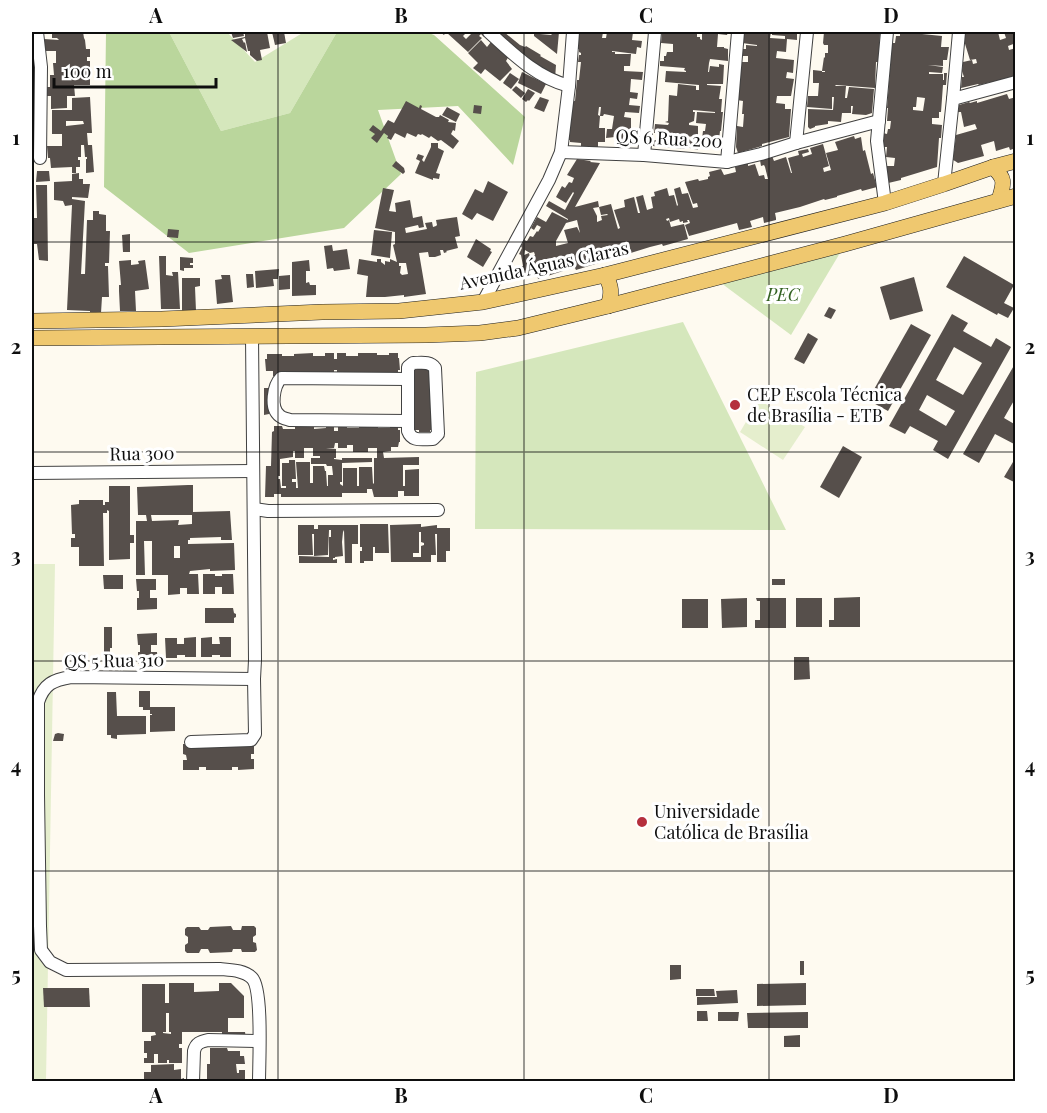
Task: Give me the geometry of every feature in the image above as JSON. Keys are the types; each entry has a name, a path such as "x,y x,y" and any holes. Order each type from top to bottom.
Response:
{"main road":[{"name":"Avenida Águas Claras","path":"32,321 399,311 483,302 605,275 885,202 993,166 1016,161"},
{"path":"993,166 1003,180 999,200"},
{"path":"32,338 426,335 480,333 518,328 845,244 1016,195"},
{"path":"605,275 612,291 608,306"},
{"path":"426,335 428,307"}],"street":[{"path":"37,32 40,67 40,158"},
{"path":"489,32 521,62 556,83 569,86"},
{"path":"483,302 549,180 561,152 573,32"},
{"path":"645,155 655,32"},
{"path":"727,162 738,32"},
{"path":"796,143 807,32"},
{"path":"885,202 877,141 887,32"},
{"path":"944,184 959,32"},
{"path":"953,99 1016,82"},
{"name":"QS 6 Rua 200","path":"561,152 645,155 727,162 879,120"},
{"path":"495,280 502,298"},
{"path":"191,742 251,740 255,734 252,336"},
{"path":"413,363 428,363 435,368 438,434 433,439 412,438 408,431 408,421 408,367 413,363"},
{"path":"408,379 282,378 278,381 274,400 277,413 290,420 408,421"},
{"path":"253,400 274,400"},
{"name":"Rua 300","path":"32,473 254,471"},
{"path":"254,509 268,511 438,510"},
{"name":"QS 5 Rua 310","path":"254,679 71,677 59,679 44,689 38,702 38,795 40,926 41,950 44,956 55,966 66,970 220,969 246,974 254,980 258,998 259,1082"},
{"path":"193,1082 194,1051 195,1046 200,1042 208,1040 259,1041"}],"green space":[{"path":"106,32 169,32 221,131 290,113 337,32 426,32 434,35 525,117 513,165 458,106 378,110 401,174 344,228 189,253 104,187"},
{"path":"169,32 227,32 255,62 304,32 337,32 290,113 221,131"},
{"name":"PEC","path":"840,253 791,335 721,283"},
{"path":"683,322 786,530 475,529 476,372"},
{"path":"759,400 805,427 783,460 740,432"},
{"path":"32,564 55,564 46,1081 32,1082"}],"building":[{"path":"52,32 83,32 86,49 90,49 90,57 87,57 87,61 90,61 90,85 74,85 75,96 67,96 67,108 51,109 51,96 45,96 45,87 50,87 50,75 54,75 53,63 56,63 56,51 44,51 44,39 59,40 52,38"},
{"path":"231,32 243,32 244,36 233,38"},
{"path":"245,32 267,32 270,48 260,50 262,60 257,61 250,55 245,38 242,39 247,52 231,40 245,37"},
{"path":"272,32 284,32 286,43 275,45"},
{"path":"446,32 467,32 463,36 466,39 473,32 487,33 484,37 481,34 479,36 482,38 468,52"},
{"path":"492,32 504,32 520,45 526,46 556,65 555,79"},
{"path":"534,32 551,35 544,32 559,32 557,54 534,36"},
{"path":"578,32 603,32 602,38 606,38 607,32 633,32 632,40 642,41 641,48 637,47 636,54 612,51 615,54 631,54 630,66 624,66 624,71 643,72 642,80 631,79 630,92 638,93 637,99 630,98 629,105 640,106 639,113 625,112 624,117 631,118 631,131 639,132 638,145 617,143 615,137 606,138 607,129 612,129 614,116 604,114 600,116 599,128 605,128 605,142 598,142 598,148 581,147 581,143 568,140 571,100 575,101 581,62 578,62 581,53 577,49"},
{"path":"662,32 697,32 697,37 702,40 702,32 728,32 727,35 718,34 717,47 728,49 728,61 710,59 708,72 710,66 724,65 723,84 707,84 721,86 719,99 722,99 721,112 723,112 719,140 702,139 706,124 696,123 697,112 715,112 693,110 695,112 694,121 689,125 698,126 698,137 680,136 680,138 692,140 692,137 699,138 698,150 686,147 686,149 653,146 654,140 660,141 660,133 654,133 655,124 668,125 669,123 665,122 668,121 669,95 677,96 678,84 696,86 696,90 699,90 699,85 665,82 666,71 686,71 685,68 660,66 660,61 664,61 667,52 673,52 673,44 661,43"},
{"path":"742,32 771,32 770,38 785,39 785,36 772,35 772,32 797,32 797,40 787,39 786,52 777,51 776,58 794,60 793,73 787,72 786,78 794,79 791,96 777,96 776,103 785,104 785,109 791,109 789,137 738,153 737,126 743,127 744,114 742,114 743,101 737,100 740,62 748,62 748,56 741,56 742,49 746,49 746,45 757,46 742,43"},
{"path":"824,32 880,32 875,88 836,85 835,86 846,86 845,98 847,98 849,87 874,89 872,113 852,114 853,106 851,106 851,113 842,113 841,122 828,121 828,124 810,129 808,109 833,110 834,97 832,97 832,109 807,107 808,96 818,96 819,83 813,83 813,70 822,71 825,53 828,53 828,45 823,43"},
{"path":"900,32 914,34 914,32 922,32 922,34 942,36 941,47 949,47 947,60 943,60 943,66 928,65 943,67 942,73 929,72 929,74 943,74 943,80 944,73 947,73 946,85 943,85 939,118 932,118 932,124 942,125 941,138 939,138 937,167 884,184 886,166 894,166 895,158 886,157 887,147 882,147 883,133 887,134 891,121 887,121 887,108 892,43 895,43 896,36 900,36","holes":["917,97 925,98 923,111 913,110 913,107 916,107"]},
{"path":"998,32 1000,40 1006,38 1004,32 1016,32 1016,43 1008,46 1009,50 1016,48 1016,64 1013,64 1016,77 992,84 991,82 961,88 962,77 964,77 963,62 972,60 973,64 977,63 976,59 970,60 962,34"},
{"path":"481,40 487,47 491,42 509,56 506,61 512,69 500,81 485,69 481,74 473,68 478,63 468,53"},
{"path":"522,72 546,84 541,94 518,83"},
{"path":"510,73 519,79 511,89 503,83"},
{"path":"516,86 525,93 521,98 512,90"},
{"path":"528,89 535,93 526,102 522,99"},
{"path":"1007,94 1009,99 1016,97 1016,148 1010,150 1009,147 996,151 994,141 981,145 984,156 958,163 953,160 956,135 977,129 975,124 964,127 961,112 958,112 959,105 977,101 977,103"},
{"path":"90,97 92,133 87,133 88,145 92,145 94,172 86,173 87,157 85,157 84,145 81,145 81,157 78,157 80,167 76,167 76,173 72,173 72,167 51,168 50,158 48,158 47,146 62,146 62,134 52,134 52,110 72,110 72,98","holes":["66,121 83,121 84,124 66,126"]},
{"path":"540,97 549,100 544,112 534,108"},
{"path":"406,101 419,108 420,105 422,106 421,109 436,117 440,115 449,120 448,122 456,123 455,131 453,130 451,134 459,141 453,149 441,140 438,141 422,134 416,137 407,133 405,138 395,133 391,140 384,133 377,143 371,138 375,134 369,130 373,125 381,131 388,120 394,123"},
{"path":"474,105 482,106 481,114 473,113"},
{"path":"447,107 460,114 456,122 442,115"},
{"path":"854,136 855,139 861,137 863,151 865,150 877,187 862,191 861,189 775,213 776,220 764,223 763,217 750,221 752,227 739,230 737,223 689,236 685,225 690,223 689,220 683,223 679,219 670,222 669,218 666,219 669,220 671,227 684,224 688,239 650,247 576,270 575,268 567,270 565,263 561,264 563,271 538,279 537,274 525,277 524,273 519,275 517,267 523,266 519,254 521,246 524,240 527,241 530,236 533,237 541,227 537,225 534,230 531,228 537,217 546,222 552,212 568,220 546,206 549,201 565,210 574,193 566,203 556,197 562,186 565,188 569,182 572,183 574,178 567,175 577,159 600,163 575,207 598,201 599,207 611,204 618,229 620,228 614,210 625,207 624,200 634,197 638,213 640,213 636,197 643,195 647,210 653,208 651,197 655,196 654,192 667,188 669,196 674,195 677,206 674,189 680,187 682,194 688,193 693,208 698,207 697,203 693,204 685,182 708,179 709,172 721,169 724,175 736,172 735,167 748,163 748,166 755,164 759,176 764,175 765,179 768,179 765,167 761,166 760,160 772,156 774,161 786,157 792,173 788,158 799,155 798,151 808,149 809,152 802,154 803,157 812,154 810,148 823,144 829,166 823,168 824,172 831,170 826,153 838,150 835,142","holes":["599,207 601,215 608,215 601,216 602,220 597,222 593,208","577,220 580,233 577,227 564,230 568,243 556,246 556,241 566,223","525,250 530,253 534,252 535,255 531,256 535,269 533,270 529,253 524,255"]},
{"path":"431,143 438,143 438,148 444,151 436,173 440,174 439,179 433,178 433,180 415,173 420,161 416,159 418,154 424,156 422,160 424,162"},
{"path":"396,161 404,168 403,174 392,166"},
{"path":"37,171 49,171 50,181 36,182"},
{"path":"79,173 79,179 83,179 83,184 90,184 88,198 72,197 72,199 85,201 81,274 85,274 87,220 93,220 93,211 106,215 106,231 110,231 109,263 105,263 105,266 108,266 109,297 102,297 101,313 67,310 72,205 65,206 63,201 54,200 54,182 72,181 72,174"},
{"path":"488,181 508,192 493,221 477,213 472,220 462,214 475,189 483,193"},
{"path":"36,185 47,185 48,261 39,260 37,244 32,244 32,218 37,218"},
{"path":"383,188 394,190 389,211 396,212 395,203 410,200 413,218 422,216 424,227 419,228 418,225 405,228 406,233 427,229 425,223 432,222 433,227 437,225 436,220 457,217 460,236 455,237 458,248 444,253 440,250 441,255 435,257 429,257 428,252 419,253 426,294 404,297 404,295 366,297 368,276 357,274 359,259 377,262 377,259 381,259 385,265 385,261 390,262 390,259 397,262 393,245 395,244 395,232 375,228","holes":["399,263 406,263 408,274 402,275"]},
{"path":"168,229 179,230 178,238 167,237"},
{"path":"374,230 392,232 390,258 371,255"},
{"path":"130,234 130,252 123,252 122,235"},
{"path":"476,239 492,252 483,267 467,257"},
{"path":"332,245 333,251 347,249 350,269 334,271 333,268 327,269 324,246"},
{"path":"159,256 166,256 166,275 173,276 172,272 178,272 180,309 161,309"},
{"path":"964,256 1014,285 1004,303 1014,308 1008,318 998,313 997,315 946,287"},
{"path":"180,257 193,258 193,263 190,265 193,265 193,268 180,270"},
{"path":"131,260 131,265 145,260 149,289 135,291 136,311 120,311 119,261"},
{"path":"309,260 310,271 306,271 306,283 316,285 316,295 292,296 292,262"},
{"path":"279,269 278,279 273,279 274,286 256,288 255,271"},
{"path":"246,274 253,274 254,287 247,288"},
{"path":"221,275 230,275 233,302 217,304 215,280 222,279"},
{"path":"290,275 290,289 279,290 279,276"},
{"path":"914,277 923,311 890,320 880,287"},
{"path":"182,278 200,278 200,286 195,287 196,311 182,312"},
{"path":"829,307 836,310 831,319 824,316"},
{"path":"952,314 968,323 963,331 991,347 996,338 1011,347 948,459 933,450 938,441 910,426 905,434 889,426","holes":["954,347 982,363 963,395 936,380","927,395 955,411 946,426 919,410"]},
{"path":"911,324 931,335 888,411 868,400"},
{"path":"808,333 818,339 804,364 794,359"},
{"path":"313,353 313,356 325,356 325,353 334,353 334,359 337,359 337,353 358,356 358,353 389,355 389,353 398,353 400,370 398,370 398,375 337,376 337,370 334,370 334,376 273,376 273,371 266,371 267,354 294,356 294,354"},
{"path":"1016,362 1016,397 1004,418 1016,425 1016,445 995,434 979,463 963,454"},
{"path":"430,368 436,430 430,430 430,432 413,430 415,378 413,379 413,370"},
{"path":"264,388 269,388 269,414 264,415"},
{"path":"378,425 378,428 390,428 390,425 398,425 400,442 398,447 391,447 391,451 383,452 384,458 419,457 419,465 403,465 403,486 405,486 405,470 419,469 419,496 404,496 404,491 398,491 398,497 374,497 372,489 367,489 367,493 342,493 342,497 281,497 281,494 274,494 274,497 265,497 266,466 271,466 274,426 295,429 295,426 314,426 314,429 334,426 334,431 338,431 338,426 359,428 359,426","holes":["335,443 338,443 338,448 353,445 353,452 368,452 368,448 377,448 377,458 374,458 373,484 372,467 359,467 359,486 357,486 357,468 343,468 343,486 340,484 342,482 342,463 372,462 372,458 334,459 336,449 326,448 334,448","304,448 313,448 313,456 320,456 320,458 311,458 311,464 332,466 333,475 328,475 328,486 324,466 313,466 313,483 310,483 310,462 296,462 298,488 296,488 296,482 292,482 292,479 296,479 295,460 289,460 289,463 282,463 282,486 286,488 281,488 280,479 278,479 280,459 293,457 293,451 295,451 295,458 304,458"]},
{"path":"843,446 862,457 839,498 820,487"},
{"path":"1016,457 1016,483 1004,477"},
{"path":"193,485 193,512 230,511 232,540 221,540 221,537 190,538 188,544 234,543 235,570 190,571 189,574 198,574 199,594 187,594 187,588 180,588 180,594 168,595 168,575 152,575 152,541 144,541 145,575 136,575 136,521 147,521 146,515 138,515 137,487","holes":["151,515 192,515 192,524 178,525 179,520 152,521","174,546 180,546 180,558 174,558"]},
{"path":"109,486 130,486 130,535 134,535 134,543 130,543 130,559 109,560 109,511 107,510 107,513 103,513 104,566 79,566 79,547 71,547 71,538 75,538 75,534 72,534 71,505 79,504 79,500 103,500 103,505 105,505 105,502 109,502"},
{"path":"360,524 388,524 389,553 375,553 375,547 373,547 373,561 360,563 362,547 360,547"},
{"path":"421,524 421,527 437,525 437,528 450,528 450,551 446,551 446,562 437,562 437,534 435,534 436,555 431,555 431,562 391,562 390,525","holes":["419,532 421,532 421,542 424,543 421,546 421,557 413,557 413,553 419,553"]},
{"path":"298,525 314,525 314,529 318,529 318,525 358,525 358,544 352,544 352,563 345,563 344,530 343,556 333,558 333,560 337,559 337,563 299,563 299,556 329,557 331,530 329,530 328,555 314,556 314,534 312,534 313,555 298,555"},
{"path":"203,574 222,576 222,574 233,574 234,594 222,594 222,587 215,587 215,594 203,594"},
{"path":"103,575 123,575 123,589 104,589"},
{"path":"136,579 156,579 156,590 150,590 150,598 157,598 157,609 137,610 139,591 137,591"},
{"path":"772,579 785,579 785,585 772,585"},
{"path":"860,597 860,627 829,627 829,620 834,620 834,598"},
{"path":"747,598 747,627 722,628 721,599"},
{"path":"756,598 786,598 786,628 755,628 755,620 760,620 760,601"},
{"path":"796,598 822,598 822,627 796,627"},
{"path":"682,599 708,599 708,628 682,628"},
{"path":"205,608 233,608 236,614 234,623 205,623"},
{"path":"104,627 112,627 110,652 104,652"},
{"path":"157,633 157,645 151,645 151,652 157,652 158,664 138,664 140,645 138,645 137,634"},
{"path":"196,637 196,657 177,655 177,658 166,658 165,638 177,638 177,644 184,644 184,638"},
{"path":"212,637 212,644 220,644 219,637 231,637 231,657 212,655 212,657 201,657 201,638"},
{"path":"794,657 809,657 810,679 794,680"},
{"path":"139,691 150,691 150,707 175,707 175,731 150,732 150,715 152,714 150,710 143,710 143,707 139,707"},
{"path":"107,692 116,692 117,716 146,716 146,734 117,735 117,739 107,735"},
{"path":"55,734 64,734 63,741 53,741"},
{"path":"183,744 238,747 238,744 254,744 254,754 251,754 251,759 254,759 254,769 238,770 238,767 232,767 232,770 206,770 206,767 199,767 199,770 183,770 183,760 187,760 186,755 183,754"},
{"path":"231,926 233,930 241,930 242,926 256,928 256,935 253,937 257,950 255,952 242,952 241,949 233,949 232,952 210,953 208,949 201,949 199,953 185,951 185,945 188,943 188,937 185,935 187,927 208,930 210,927"},
{"path":"800,961 804,961 804,975 800,975"},
{"path":"670,965 681,965 681,979 670,980"},
{"path":"169,983 194,983 194,992 219,991 219,983 231,983 244,996 244,1018 228,1018 228,1032 245,1032 246,1039 222,1037 222,1032 182,1032 182,1044 179,1044 179,1048 182,1048 182,1063 169,1063 167,1060 167,1063 158,1063 158,1054 154,1054 154,1063 144,1063 147,1053 144,1053 144,1041 151,1041 151,1036 156,1035 155,1032 142,1032 142,984 165,984 165,1003 169,1003","holes":["166,1013 169,1013 169,1032 171,1034 163,1033 166,1032"]},
{"path":"806,983 806,1005 757,1006 757,984"},
{"path":"43,988 89,988 90,1007 44,1007"},
{"path":"696,989 714,989 715,996 696,996"},
{"path":"737,990 738,1003 697,1005 697,997 717,997 716,991"},
{"path":"697,1011 707,1011 708,1021 697,1021"},
{"path":"718,1012 739,1012 738,1021 718,1021"},
{"path":"808,1012 808,1028 748,1028 747,1013"},
{"path":"800,1035 800,1047 784,1047 784,1036"},
{"path":"210,1048 240,1051 240,1056 244,1056 245,1064 236,1064 237,1073 239,1070 245,1070 245,1082 237,1082 237,1079 207,1079"},
{"path":"174,1064 174,1070 181,1069 181,1079 184,1078 184,1082 144,1079 144,1072 151,1072 151,1065"}],"place":[{"name":"CEP Escola Técnica de Brasília - ETB","path":"735,405"},
{"name":"Universidade Católica de Brasília","path":"642,822"}]}
